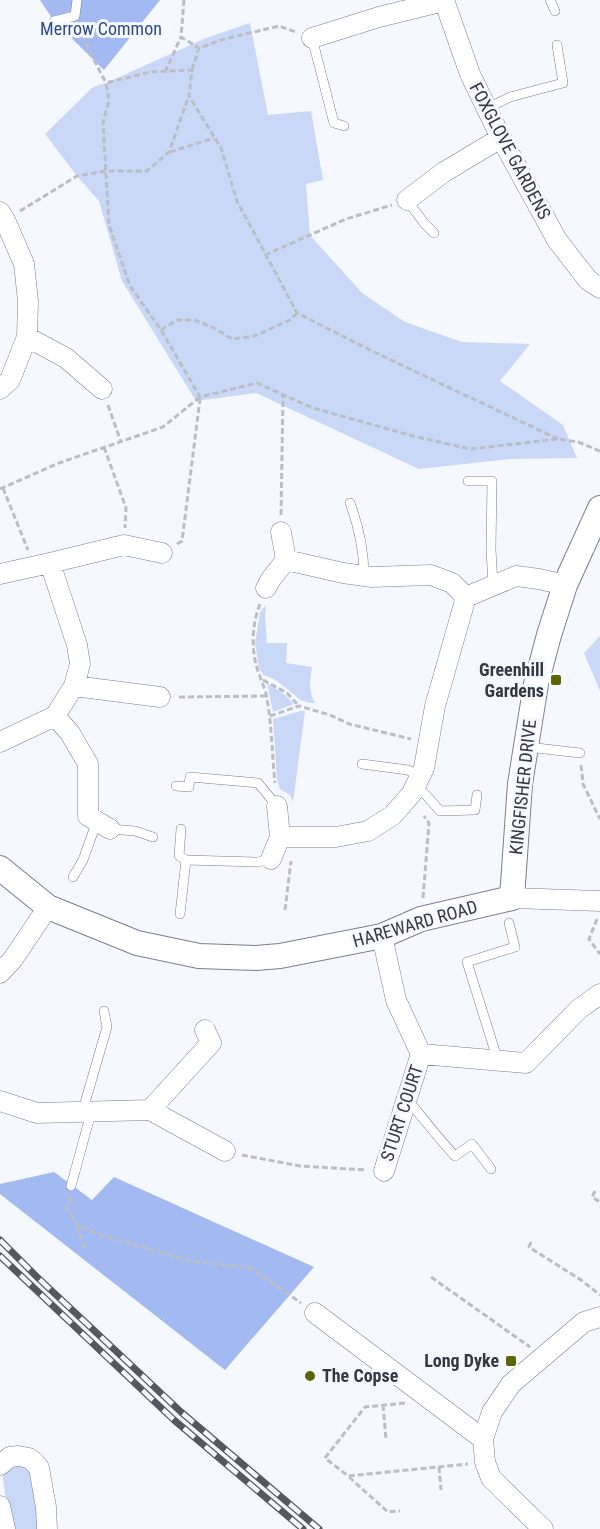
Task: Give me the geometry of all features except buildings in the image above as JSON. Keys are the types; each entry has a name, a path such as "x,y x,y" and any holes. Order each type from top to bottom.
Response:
{"street":[{"path":"312,38 444,0"},
{"name":"FOXGLOVE GARDENS","path":"444,0 470,74 501,138 557,240 588,280 600,288"},
{"path":"407,200 444,172 501,138"},
{"path":"0,389 9,380 27,337 28,301 24,264 3,216"},
{"path":"27,337 66,358 102,389"},
{"name":"KINGFISHER DRIVE","path":"512,898 520,784 536,684 565,585 600,508"},
{"path":"266,588 286,560 281,532"},
{"path":"0,574 124,545 162,553"},
{"path":"286,560 372,577 431,574 452,583 466,597"},
{"path":"0,742 55,716 74,686 80,664 77,645 42,565"},
{"path":"466,597 516,576 565,585"},
{"path":"287,837 336,837 368,831 393,815 415,785 424,768 435,706 466,597"},
{"path":"74,686 160,697"},
{"path":"55,716 70,733 88,764 92,820"},
{"path":"277,806 287,837"},
{"path":"271,859 287,837"},
{"name":"HAREWARD ROAD","path":"0,868 48,906 137,943 199,956 256,958 280,956 382,936 421,919 512,898 600,901"},
{"path":"0,973 13,959 48,906"},
{"path":"382,936 396,1000 421,1054 526,1063 579,1009 600,994"},
{"path":"150,1110 211,1043 205,1030"},
{"name":"STURT COURT","path":"384,1171 421,1054"},
{"path":"0,1101 37,1113 150,1110 225,1151"},
{"path":"315,1313 483,1439"},
{"path":"543,1529 491,1478 485,1462 483,1439 492,1413 511,1384 584,1322 600,1318"},
{"path":"0,1465 10,1457 18,1456 29,1458 39,1468 46,1507 47,1529"},
{"path":"0,1506 5,1529"}],"lane":[{"path":"54,21 75,16 77,0"},
{"path":"550,0 555,11"},
{"path":"312,38 334,123 344,126"},
{"path":"486,109 510,97 563,83 557,45"},
{"path":"407,200 434,233"},
{"path":"468,481 492,481 493,585"},
{"path":"350,503 359,529 364,557 364,576"},
{"path":"526,747 580,753"},
{"path":"362,765 408,770 415,785 440,811 475,810 477,795"},
{"path":"176,786 189,787 190,777 258,783 277,806"},
{"path":"73,877 83,860 92,820 153,837"},
{"path":"181,829 179,856 186,860 258,862 271,859"},
{"path":"180,914 186,860"},
{"path":"498,1061 467,962 515,948 509,924"},
{"path":"71,1186 107,1027 104,1011"},
{"path":"407,1099 455,1156 472,1144 491,1169"}],"path":[{"path":"165,72 181,37 184,0"},
{"path":"75,16 106,83 109,100 104,123 109,225 130,286 161,330 200,397 182,541 162,553"},
{"path":"199,48 221,40 279,26 312,38"},
{"path":"181,37 199,48"},
{"path":"169,152 189,96 192,70 199,48"},
{"path":"106,83 150,72 192,70"},
{"path":"189,96 221,148 237,201 297,313 558,439"},
{"path":"3,216 77,176 106,171 147,171 169,152 214,138"},
{"path":"265,255 346,219 407,200"},
{"path":"161,330 177,320 195,321 216,329 232,339 255,336 290,320 297,313"},
{"path":"42,565 1,489 59,463 163,427 200,397 258,383 313,408 413,436 470,449 558,439 578,442 600,451"},
{"path":"102,389 121,442"},
{"path":"281,532 283,395"},
{"path":"104,447 126,508 124,545"},
{"path":"266,588 258,610 253,649 267,696 277,806"},
{"path":"261,679 287,693 300,706 330,715 349,724 391,736 429,743"},
{"path":"160,697 267,696"},
{"path":"270,716 300,706"},
{"path":"580,753 583,784 600,819"},
{"path":"415,785 429,823 421,919"},
{"path":"285,910 287,837"},
{"path":"600,912 589,939 600,954"},
{"path":"225,1151 300,1166 384,1171"},
{"path":"71,1186 68,1209 77,1225 85,1250"},
{"path":"594,1191 592,1197 600,1202"},
{"path":"77,1225 95,1233 190,1261 250,1268 315,1313"},
{"path":"531,1242 530,1246 600,1295"},
{"path":"431,1277 543,1357"},
{"path":"400,1511 388,1512 326,1458 365,1407 431,1400"},
{"path":"384,1405 386,1439"},
{"path":"348,1476 485,1462"},
{"path":"440,1467 441,1490"}],"shaded area":[{"path":"250,23 268,115 311,111 323,180 306,184 310,235 362,293 405,322 462,342 530,344 500,381 563,425 577,458 511,459 419,469 256,393 196,401 122,281 99,201 45,134 93,87 206,38"},
{"path":"266,605 267,643 287,643 286,663 312,667 310,690 315,703 300,700 274,679 263,675 259,668 255,643 260,612"},
{"path":"600,636 600,691 584,653"},
{"path":"267,683 285,695 294,704 273,712"},
{"path":"305,711 293,802 290,795 280,789 277,779 273,719"},
{"path":"15,1463 34,1470 37,1529 12,1529 9,1523 3,1473"}],"green space":[{"name":"Merrow Common","path":"40,0 160,0 104,70 54,21"},
{"path":"54,1172 92,1200 114,1177 314,1267 225,1370 0,1194 0,1184"}],"railway":[{"path":"0,1240 181,1412 319,1529"},
{"path":"0,1256 174,1420 303,1529"}],"place":[{"name":"Greenhill Gardens","path":"556,680"},
{"name":"Long Dyke","path":"511,1361"},
{"name":"The Copse","path":"310,1376"}]}
